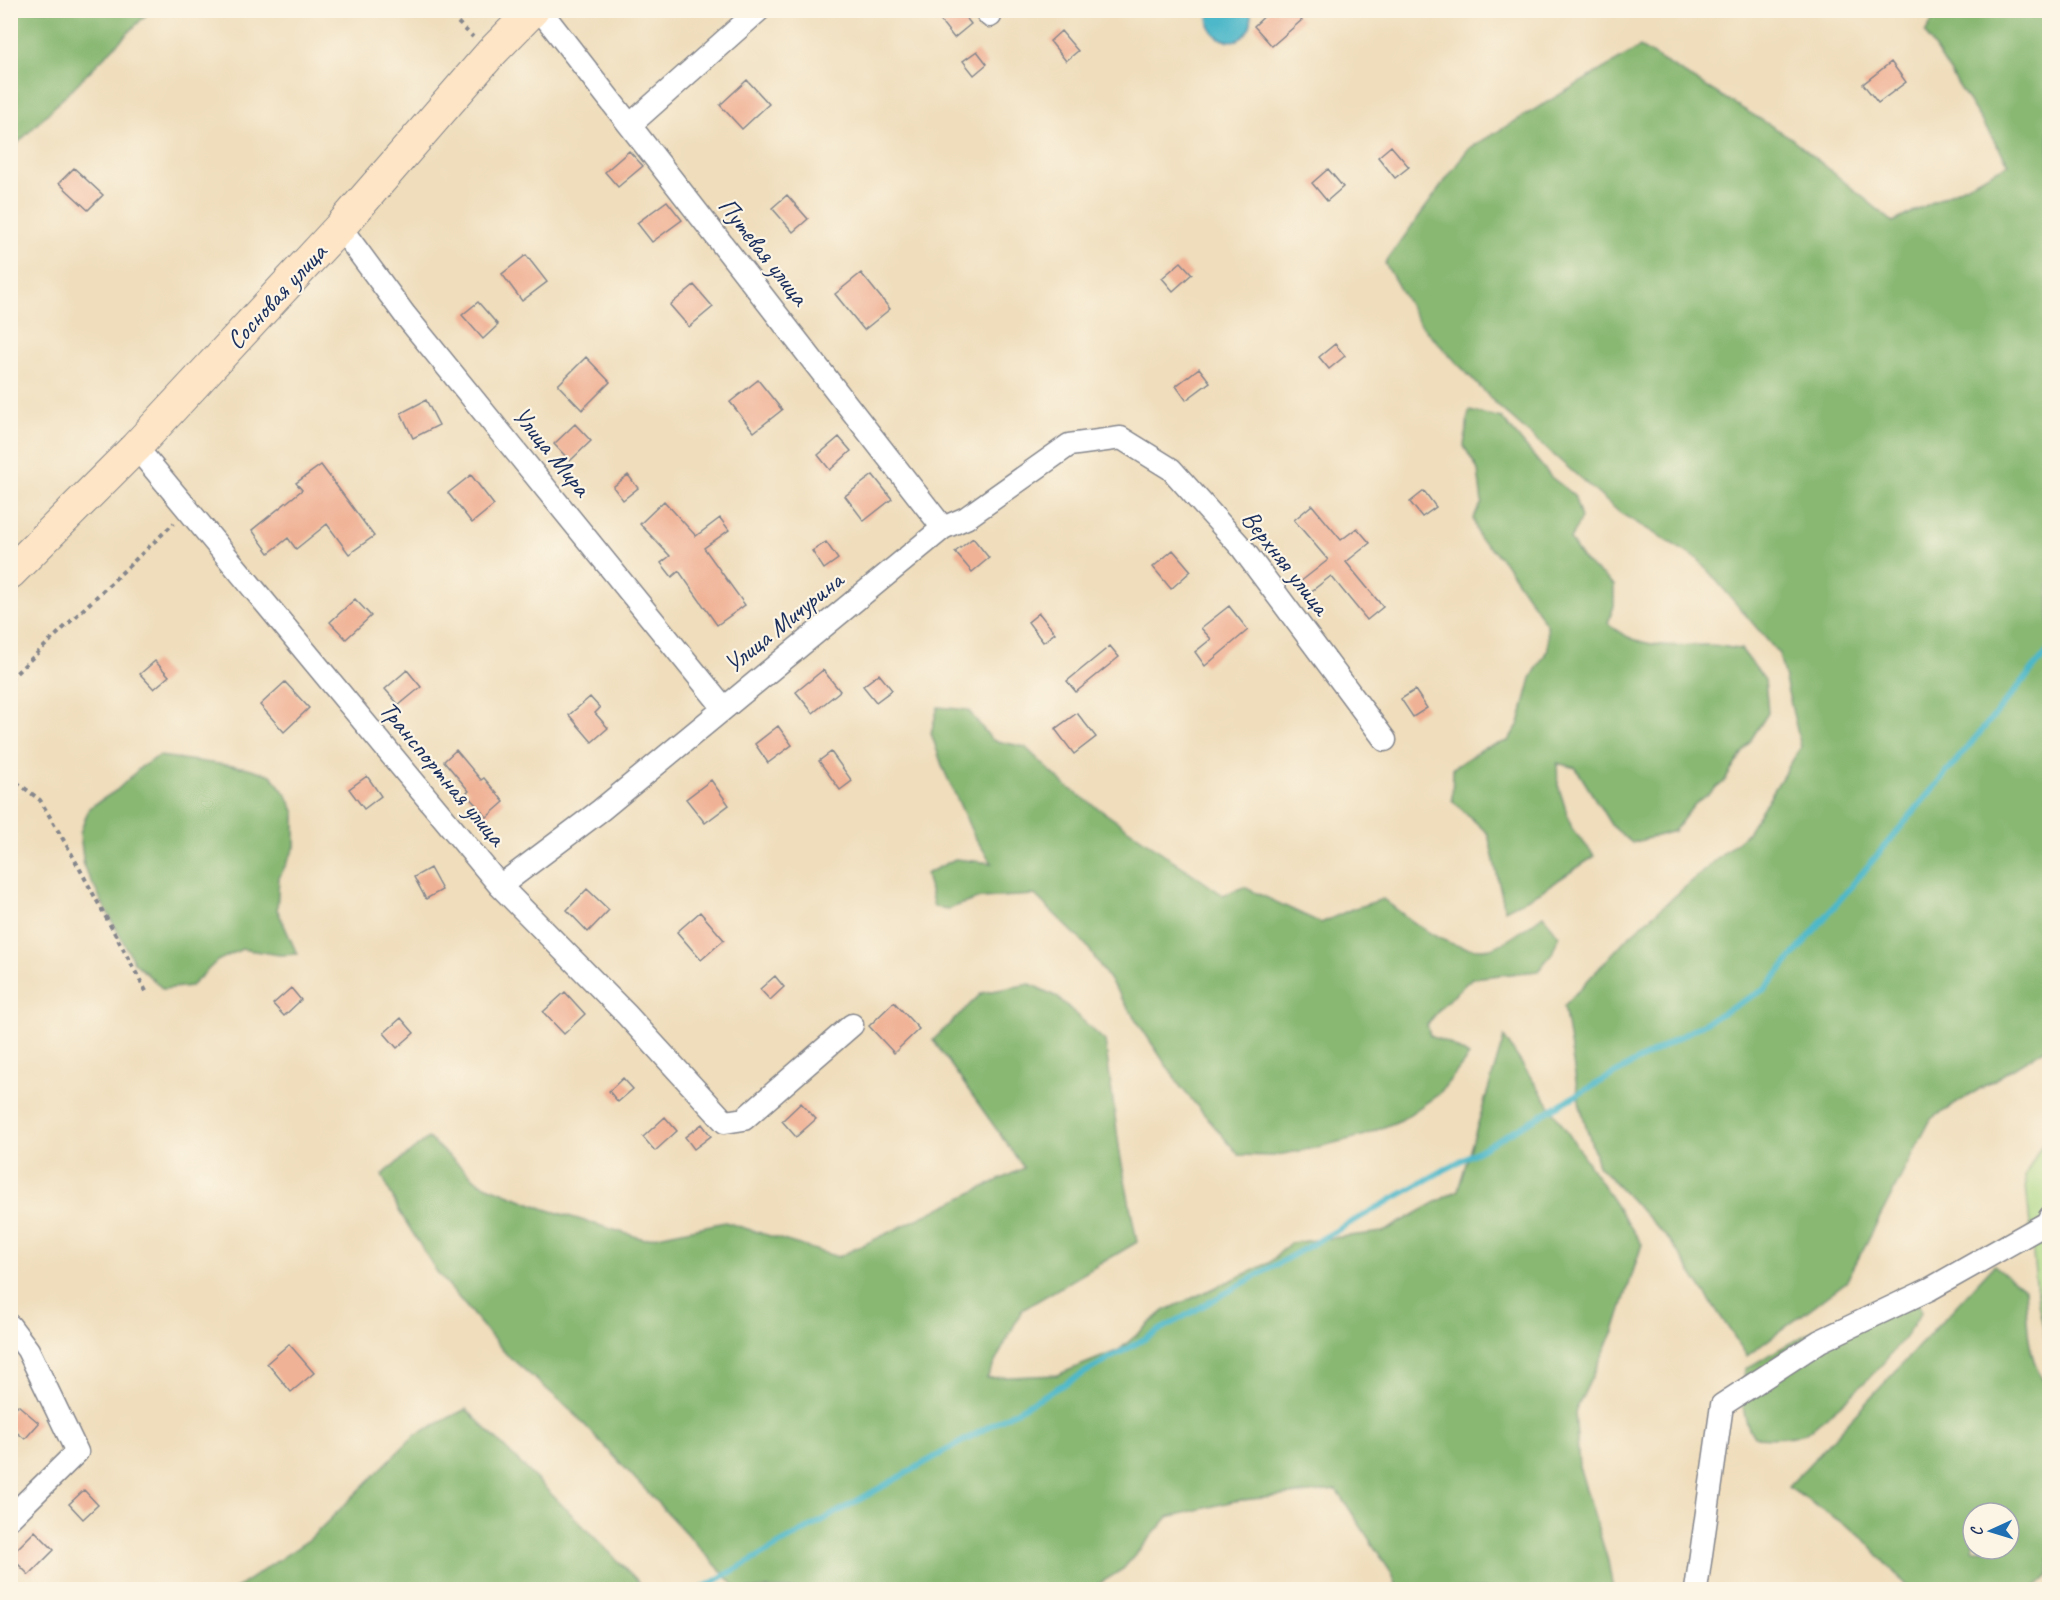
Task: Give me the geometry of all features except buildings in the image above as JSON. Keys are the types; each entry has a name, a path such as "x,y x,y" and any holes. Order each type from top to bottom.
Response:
{"street":[{"name":"Сосновая улица","path":"10,573 136,447 340,227 490,53 533,10"},
{"name":"Путевая улица","path":"540,10 942,528"},
{"path":"630,125 759,10"},
{"name":"Улица Мира","path":"340,227 405,315 724,708"},
{"name":"Улица Мичурина","path":"500,886 601,810 942,528 966,518 1069,446 1121,438"},
{"name":"Верхняя улица","path":"1121,438 1171,469 1242,548 1385,740"},
{"name":"Транспортная улица","path":"136,447 500,886 627,1014 724,1122 744,1119 852,1025"},
{"path":"1696,1590 1722,1405 1820,1341 1930,1289 2047,1223 2049,1217"},
{"path":"10,1326 28,1350 77,1452 10,1518"}],"path":[{"path":"445,10 490,53"},
{"path":"10,680 188,510"},
{"path":"10,777 39,800 70,851 147,993"}],"green space":[{"path":"11,10 150,11 11,150"},
{"path":"1938,11 2049,11 2049,1046 1931,1119 1846,1282 1747,1356 1671,1242 1598,1165 1580,1106 1564,1006 1627,938 1747,833 1801,747 1779,654 1698,559 1620,513 1501,409 1420,324 1385,263 1468,149 1640,47 1790,137 1893,222 2009,164 1925,33"},
{"path":"1469,411 1502,418 1551,477 1574,495 1581,518 1570,540 1584,561 1614,585 1614,606 1608,623 1619,632 1642,642 1668,646 1712,645 1741,649 1765,680 1768,713 1724,782 1694,805 1674,831 1632,843 1611,825 1576,768 1557,763 1558,785 1572,829 1595,856 1540,892 1505,910 1488,834 1452,800 1453,768 1484,748 1508,741 1519,724 1531,678 1548,649 1547,625 1503,560 1479,538 1473,518 1482,503 1478,470 1464,446"},
{"path":"938,707 968,710 992,740 1025,747 1066,786 1223,895 1244,887 1321,923 1352,909 1383,899 1433,935 1461,947 1476,949 1491,948 1503,943 1543,915 1559,936 1552,953 1538,971 1472,978 1443,1005 1427,1025 1430,1036 1448,1043 1469,1056 1439,1094 1401,1120 1362,1136 1273,1156 1239,1155 1180,1086 1087,946 1035,895 980,898 948,909 934,907 926,874 955,859 992,863 974,836 943,768 931,733"},
{"path":"159,756 248,768 271,775 287,796 295,813 295,847 279,878 277,909 297,954 280,955 242,949 217,961 191,986 163,989 134,962 84,867 80,833 89,808 117,790 141,767"},
{"path":"1030,984 1057,997 1105,1041 1120,1154 1137,1242 1022,1310 987,1378 1057,1375 1119,1350 1164,1311 1269,1263 1290,1243 1383,1232 1458,1190 1504,1037 1642,1244 1614,1331 1575,1412 1579,1466 1608,1561 1613,1589 1398,1589 1392,1574 1337,1490 1234,1501 1168,1517 1123,1569 1091,1589 738,1589 570,1409 506,1354 437,1272 399,1211 382,1175 428,1138 480,1183 545,1209 644,1239 725,1222 838,1257 1024,1168 933,1040 982,993"},
{"path":"2049,1131 2049,1356 2038,1303 2025,1176"},
{"path":"1994,1265 2025,1289 2032,1354 2042,1377 2050,1387 2049,1575 2034,1589 1909,1589 1861,1535 1788,1487"},
{"path":"1897,1289 1915,1289 1921,1312 1901,1342 1876,1370 1849,1397 1806,1432 1785,1437 1754,1437 1744,1413 1745,1369 1813,1331 1870,1306"},
{"path":"466,1409 646,1589 235,1589 310,1539 415,1435"}],"water":[{"path":"1210,11 1250,11 1250,27 1238,40 1219,38 1211,30 1209,24"}],"waterway":[{"path":"699,1590 1765,989 2050,649"}]}
